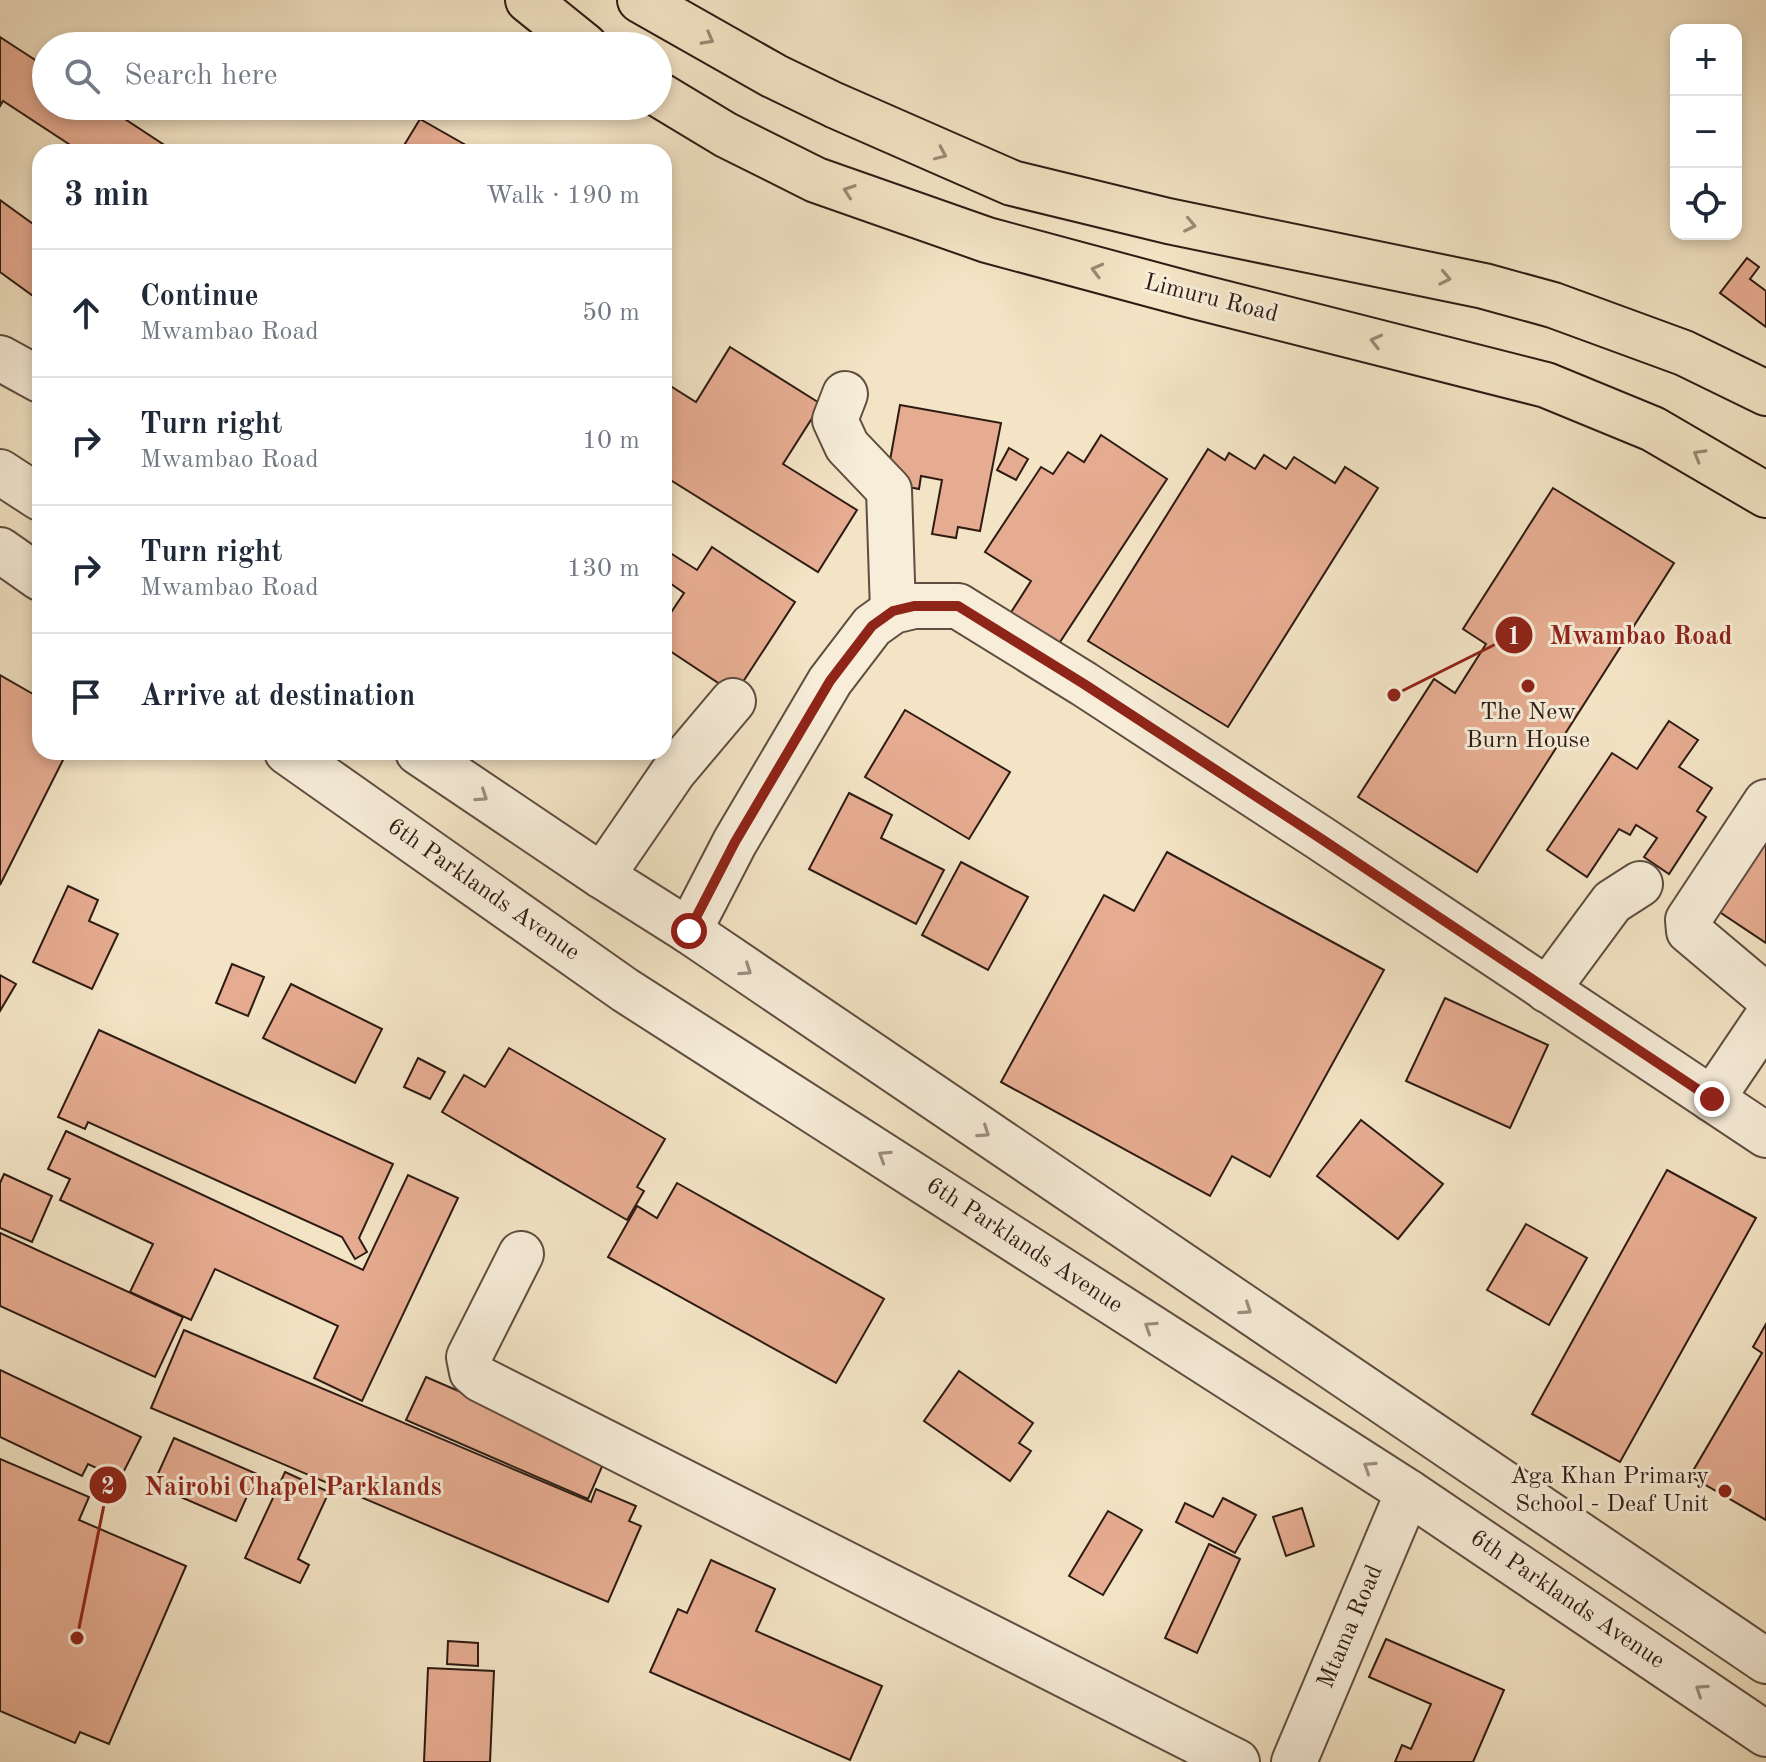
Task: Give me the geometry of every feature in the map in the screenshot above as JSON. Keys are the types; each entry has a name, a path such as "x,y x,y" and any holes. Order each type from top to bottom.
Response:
{"main road":[{"path":"528,0 568,32"},
{"path":"640,0 774,76 1012,183 1168,221 1484,286 1553,305 1684,353 1766,393"},
{"name":"Limuru Road","path":"672,102 726,135 816,180 987,240 1546,385 1653,429 1766,495"}],"street":[{"path":"0,358 32,376"},
{"path":"845,394 835,420 847,446 889,490 893,611"},
{"path":"0,472 32,493"},
{"path":"0,550 32,572"},
{"path":"689,931 735,842 830,681 872,626 893,611 914,606 958,606 1084,684 1766,1135"},
{"path":"602,876 674,771 733,701"},
{"name":"6th Parklands Avenue","path":"298,760 625,990 1408,1492 1766,1734"},
{"path":"430,760 689,931 1766,1661"},
{"path":"1766,802 1687,926 1689,931 1766,996"},
{"path":"1547,990 1612,902 1640,884"},
{"path":"1712,1099 1766,1019"},
{"path":"521,1254 469,1357 472,1372 480,1379 1237,1762"},
{"name":"Mtama Road","path":"1294,1762 1408,1492"}],"building":[{"path":"0,37 32,58 32,120 3,101 0,106"},
{"path":"32,120 126,120 163,144 69,144"},
{"path":"422,120 464,144 405,144"},
{"path":"0,200 32,223 32,295 0,272"},
{"path":"1747,258 1759,267 1750,279 1766,291 1766,327 1720,293"},
{"path":"730,347 821,404 783,464 857,510 818,572 672,481 672,387 696,402"},
{"path":"900,405 1001,423 980,531 958,527 956,538 932,534 942,480 921,476 919,489 893,484 889,466"},
{"path":"1101,435 1167,479 1058,645 1010,614 1031,581 985,552 1041,467 1053,474 1068,452 1084,462"},
{"path":"1009,448 1028,459 1016,480 997,470"},
{"path":"1208,449 1225,460 1229,453 1255,469 1264,455 1286,469 1294,457 1335,483 1345,467 1378,488 1228,727 1088,641"},
{"name":"The New Burn House","path":"1553,488 1674,563 1477,872 1358,797 1434,679 1455,693 1486,644 1463,629"},
{"path":"712,547 795,602 735,694 672,652 672,611 684,593 672,585 672,554 697,570"},
{"path":"0,675 32,693 32,760 63,760 0,885"},
{"path":"905,710 1010,772 969,839 865,777"},
{"path":"1669,721 1698,740 1679,767 1712,788 1697,811 1706,817 1669,874 1644,857 1657,838 1636,825 1630,835 1619,829 1587,877 1547,850 1612,753 1637,769"},
{"path":"849,793 892,815 881,838 944,870 916,924 809,869"},
{"path":"1766,840 1766,943 1718,911"},
{"path":"1167,852 1384,970 1270,1177 1232,1156 1210,1196 1001,1082 1104,895 1134,911"},
{"path":"961,862 1028,897 988,970 922,935"},
{"path":"68,886 98,900 89,921 118,934 92,989 33,962"},
{"path":"232,964 264,977 248,1016 216,1003"},
{"path":"0,975 16,984 0,1011"},
{"path":"291,984 382,1029 355,1083 263,1038"},
{"path":"1445,998 1548,1045 1510,1128 1406,1081"},
{"path":"99,1030 393,1164 359,1238 367,1252 355,1259 342,1237 88,1122 85,1129 58,1117"},
{"path":"509,1048 665,1139 637,1187 644,1191 627,1220 442,1112 464,1075 485,1087"},
{"path":"418,1058 445,1072 430,1099 404,1087"},
{"path":"1361,1120 1443,1184 1398,1239 1317,1176"},
{"path":"66,1131 363,1270 408,1175 458,1198 362,1401 314,1378 338,1326 215,1269 191,1320 130,1292 153,1244 60,1200 70,1179 48,1169"},
{"path":"1667,1170 1756,1218 1620,1462 1532,1414"},
{"path":"4,1174 52,1196 32,1242 0,1228 0,1183"},
{"path":"677,1183 884,1299 836,1383 608,1257 637,1206 657,1218"},
{"path":"1526,1224 1587,1258 1549,1325 1487,1290"},
{"path":"0,1233 183,1317 155,1377 0,1306"},
{"path":"1766,1324 1766,1520 1690,1476 1762,1353 1753,1347"},
{"path":"184,1330 591,1502 596,1489 636,1506 629,1521 641,1526 608,1602 151,1408"},
{"path":"0,1370 141,1437 120,1479 88,1464 82,1476 0,1437"},
{"path":"959,1371 1033,1423 1019,1443 1031,1451 1010,1481 924,1421"},
{"path":"426,1377 607,1455 588,1499 406,1420"},
{"path":"174,1438 257,1474 236,1521 153,1485"},
{"path":"0,1459 89,1497 79,1520 186,1566 109,1744 80,1732 75,1743 0,1711"},
{"path":"285,1472 329,1492 298,1559 309,1565 300,1583 245,1558"},
{"path":"1223,1498 1256,1515 1235,1553 1176,1522 1185,1503 1213,1517"},
{"path":"1302,1508 1314,1546 1286,1556 1273,1517"},
{"path":"1108,1511 1142,1530 1103,1595 1069,1576"},
{"path":"1209,1544 1240,1559 1197,1653 1165,1638"},
{"path":"711,1560 775,1589 756,1631 882,1686 850,1760 650,1672 678,1609 687,1613"},
{"path":"1386,1639 1504,1690 1473,1762 1395,1762 1402,1745 1411,1749 1431,1704 1369,1677"},
{"path":"448,1641 478,1643 478,1666 447,1664"},
{"path":"428,1668 494,1671 490,1762 424,1762"}],"place":[{"name":"The New Burn House","path":"1528,686"},
{"name":"Mwambao Road","path":"1394,695"},
{"name":"Aga Khan Primary School - Deaf Unit","path":"1725,1491"},
{"name":"Nairobi Chapel Parklands","path":"77,1638"}],"route":[{"path":"689,931 735,842 830,681 872,626 893,611 914,606 958,606 1320,838 1712,1099"}]}
